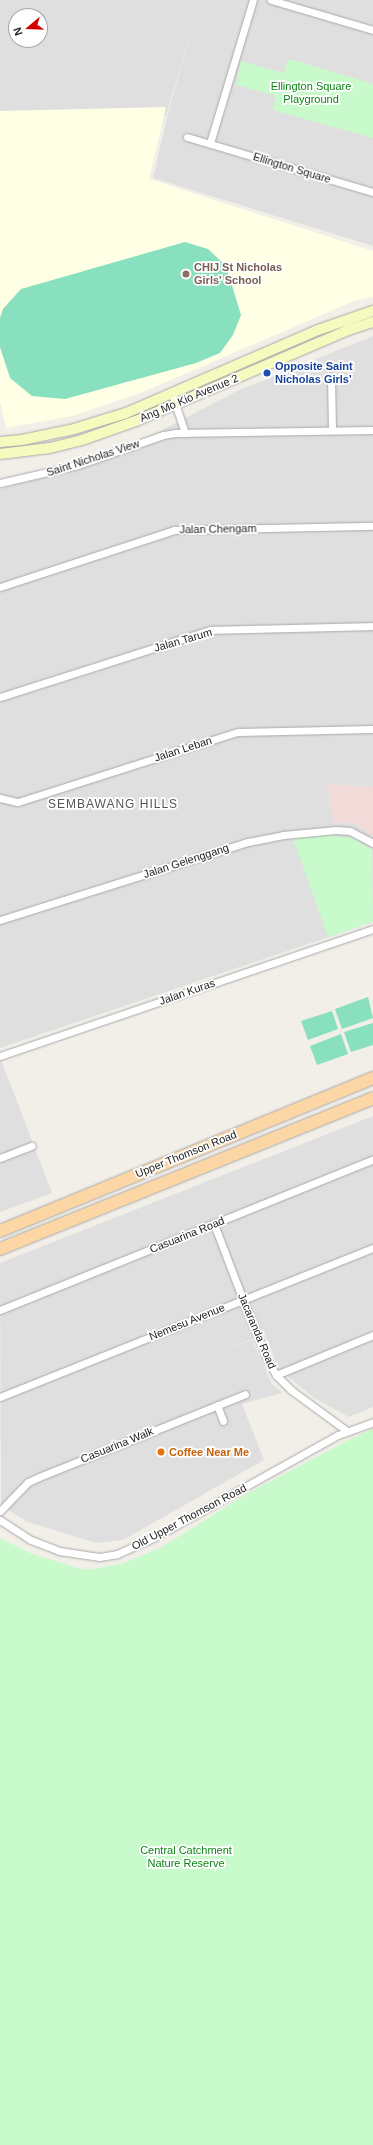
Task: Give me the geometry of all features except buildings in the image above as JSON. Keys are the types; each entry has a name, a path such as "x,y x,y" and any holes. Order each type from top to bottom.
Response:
{"main road":[{"name":"Ang Mo Kio Avenue 2","path":"1,454 50,448 82,440 136,421 173,399 318,330 373,311"},
{"name":"Ang Mo Kio Avenue 2","path":"0,442 22,440 74,429 173,399 373,322"},
{"name":"Upper Thomson Road","path":"0,1231 373,1078"},
{"name":"Upper Thomson Road","path":"0,1249 373,1098"},
{"path":"54,1208 63,1209 66,1212 67,1218 61,1225"}],"street":[{"path":"210,143 253,0"},
{"path":"271,0 373,30"},
{"name":"Ellington Square","path":"187,137 373,192"},
{"path":"331,377 332,430"},
{"path":"173,399 185,433"},
{"name":"Saint Nicholas View","path":"0,483 78,465 163,435 185,433 373,430"},
{"name":"Jalan Chengam","path":"0,587 174,530 373,526"},
{"name":"Jalan Tarum","path":"0,697 210,630 373,626"},
{"name":"Jalan Leban","path":"0,798 18,802 238,732 373,729"},
{"name":"Jalan Gelenggang","path":"0,920 248,842 282,835 336,830 350,831 373,843"},
{"name":"Jalan Kuras","path":"0,1056 373,929"},
{"path":"0,1158 32,1146"},
{"name":"Casuarina Road","path":"0,1310 373,1159"},
{"name":"Jacaranda Road","path":"214,1224 266,1357 276,1375 291,1390 347,1431"},
{"name":"Nemesu Avenue","path":"0,1397 373,1248"},
{"path":"276,1375 373,1335"},
{"name":"Casuarina Walk","path":"0,1511 28,1482 245,1394"},
{"path":"217,1405 223,1421"},
{"name":"Old Upper Thomson Road","path":"0,1520 32,1540 59,1551 99,1557 117,1554 157,1536 347,1431 373,1422"}],"shaded area":[{"path":"0,0 373,0 373,246 153,178 168,113 197,10 166,116 0,116"},
{"name":"CHIJ St Nicholas Girls' School","path":"166,107 149,179 373,251 373,297 354,301 143,392 72,416 6,428 0,401 0,111"},
{"path":"373,336 373,787 328,784 333,822 355,823 373,835 373,922 0,1048 0,489 117,454 237,391"},
{"path":"328,784 373,787 373,835 355,823 333,822"},
{"path":"0,1057 52,1193 0,1212"},
{"path":"373,1116 373,1407 349,1417 314,1398 279,1369 265,1334 225,1350 252,1340 272,1384 282,1393 242,1404 264,1460 123,1540 96,1543 28,1522 1,1506 0,1263"}],"green space":[{"name":"Ellington Square Playground","path":"288,60 293,60 373,84 373,138 273,110 275,100 274,95 236,85 241,61 284,73"},
{"path":"185,242 208,249 226,266 241,315 233,335 220,353 196,363 65,399 32,396 10,378 0,347 0,318 3,309 21,289"},
{"path":"314,834 353,838 372,849 373,922 328,937 293,838"},
{"path":"368,997 373,1018 342,1029 335,1009"},
{"path":"332,1011 338,1029 308,1040 301,1021"},
{"path":"373,1023 373,1045 351,1052 344,1032"},
{"path":"341,1034 348,1054 317,1065 310,1046"},
{"name":"Central Catchment Nature Reserve","path":"373,1429 373,2145 0,2145 0,1538 32,1554 85,1570 122,1564 162,1547 245,1495 350,1439"}],"place":[{"name":"CHIJ St Nicholas Girls' School","path":"186,274"},
{"name":"Opposite Saint Nicholas Girls'","path":"267,373"},
{"name":"Coffee Near Me","path":"161,1452"}],"district":[{"name":"SEMBAWANG HILLS","path":"113,805"}]}
